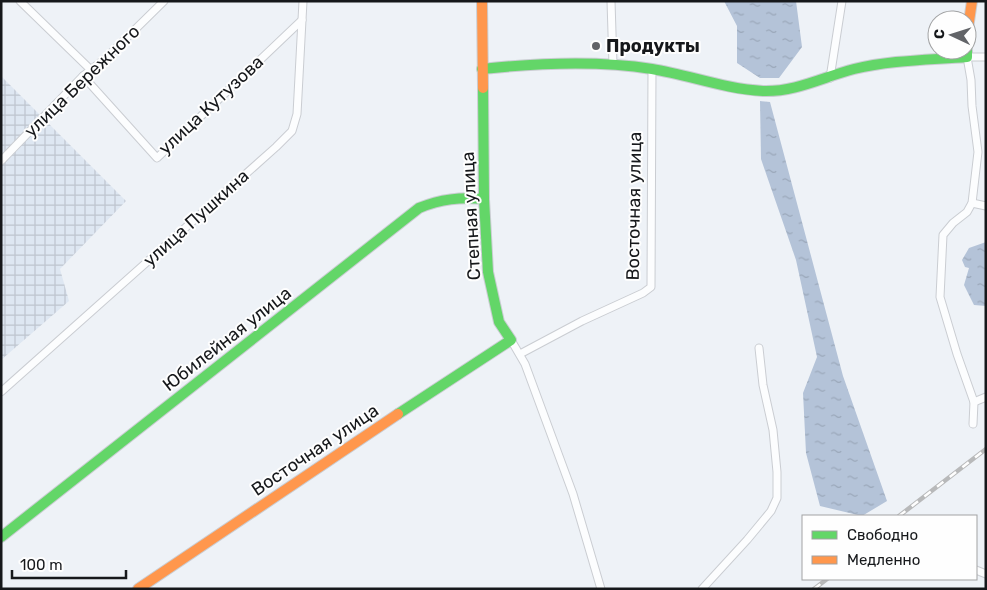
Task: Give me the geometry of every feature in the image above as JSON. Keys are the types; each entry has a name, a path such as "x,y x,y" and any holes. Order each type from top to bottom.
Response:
{"street":[{"path":"20,1 91,70"},
{"name":"улица Бережного","path":"1,161 82,76 106,58 164,1"},
{"name":"улица Пушкина","path":"1,392 292,131 297,114 303,1"},
{"name":"Степная улица","path":"482,1 484,198 488,272 500,322 520,354 573,494 601,589"},
{"path":"611,1 613,65"},
{"path":"830,78 842,1"},
{"name":"улица Кутузова","path":"82,76 157,158 302,20"},
{"path":"482,69 524,64 613,65 652,69 730,87 763,91 807,86 854,69 927,59"},
{"path":"968,60 972,80 972,106 978,152 972,203 967,212 953,223 943,235 940,297 974,402 973,424"},
{"name":"Восточная улица","path":"520,354 582,321 644,293 651,287 652,69"},
{"name":"Юбилейная улица","path":"1,537 419,208 436,200 452,197 484,198"},
{"path":"972,203 986,206"},
{"name":"Восточная улица","path":"138,589 442,384 511,340"},
{"path":"702,589 771,511 776,498 778,472 773,430 763,385 759,348"},
{"path":"974,402 986,397"}],"shaded area":[{"path":"1,76 126,201 60,269 69,301 1,360"}],"water":[{"path":"724,1 796,1 802,47 779,78 760,78 737,63 737,26"},
{"path":"760,101 770,102 843,376 887,501 864,515 820,506 806,453 803,393 817,357 796,260 761,159"},
{"path":"986,242 986,306 974,305 964,285 969,268 965,267 962,260 969,248"}],"railway":[{"path":"900,515 986,449"},
{"path":"814,589 826,580"}],"traffic: fast":[{"path":"482,69 546,64 610,64 652,69 735,88 775,91 798,87 868,66 927,60"},
{"path":"398,414 511,340 499,322 488,272 484,199 483,88"},
{"path":"1,537 419,208 451,199 484,199"}],"traffic: slow":[{"path":"482,1 483,88"},
{"path":"971,10 972,1"},
{"path":"138,589 398,414"}],"place":[{"name":"Продукты","path":"596,46"}]}
